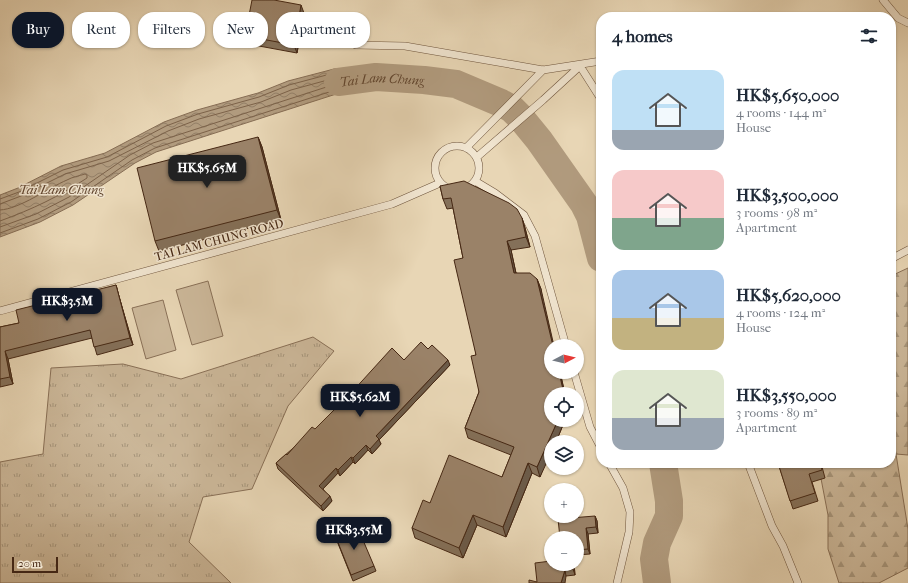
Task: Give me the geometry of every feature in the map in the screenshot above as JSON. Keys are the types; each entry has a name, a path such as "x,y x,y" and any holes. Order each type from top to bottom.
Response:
{"lane":[{"path":"883,0 893,12"},
{"path":"896,16 908,23"},
{"path":"370,45 405,46 543,70 580,66 596,62"},
{"path":"580,66 596,91"},
{"path":"477,158 580,66"},
{"path":"466,148 543,70"},
{"path":"451,146 466,148 477,158 479,170 475,181 470,186 458,190 446,187 440,182 435,169 439,155 451,146"},
{"path":"475,181 495,193 524,215 535,236 564,339"},
{"name":"TAI LAM CHUNG ROAD","path":"0,311 392,204 440,182"},
{"path":"896,256 908,250"},
{"path":"576,379 590,427 596,438"},
{"path":"612,468 623,488 630,512 629,532 617,583"},
{"path":"750,468 772,526 783,546 798,583"}],"green space":[{"path":"908,268 908,455 896,454 896,274"},
{"path":"208,281 223,336 192,345 176,290"},
{"path":"163,300 176,350 146,359 132,308"},
{"path":"313,337 334,351 288,406 252,489 203,497 189,542 231,583 0,583 0,462 43,454 51,368 123,364 181,379"},
{"path":"896,454 908,529 908,568 879,583 839,583 828,549 828,515 819,468 896,468"}],"water":[{"name":"Tai Lam Chung","path":"349,68 368,72 376,77 358,87 156,152 135,163 73,205 40,222 0,237 0,195 18,188 61,166 105,153 164,122 197,110 258,93 288,81 334,69"}],"building":[{"path":"252,0 274,0 301,5 300,12 276,12 276,42 268,40 268,12 250,12"},
{"path":"258,137 277,210 155,241 137,168"},
{"path":"464,181 509,203 517,209 522,218 526,237 507,241 514,273 530,273 537,279 551,339 544,339 544,379 561,379 562,387 544,387 544,427 555,427 551,435 544,435 544,451 537,467 528,463 503,527 473,515 459,548 412,528 423,500 430,503 449,455 502,477 514,447 465,428 479,392 471,356 476,355 454,260 463,258 451,198 443,199 440,186"},
{"path":"116,285 130,338 94,347 90,330 5,351 10,377 0,379 0,327 19,323 16,310"},
{"path":"421,342 428,349 432,345 448,360 376,436 379,439 370,449 366,445 338,470 336,468 319,486 330,496 321,506 276,463 286,454 287,455 312,427 315,429 342,403 392,348 404,360"},
{"path":"780,468 821,468 822,470 809,474 815,493 790,501"},
{"path":"595,516 596,527 586,528 588,549 584,549 584,531 559,531 558,523 584,523 584,517"},
{"path":"357,526 374,566 351,575 335,535"},
{"path":"544,562 544,571 565,571 561,583 529,583 529,580 537,582 535,563"}],"waterway":[{"name":"Tai Lam Chung","path":"338,82 376,77 456,84 512,109 539,140 584,204 590,216 596,239"},
{"name":"Tai Lam Chung","path":"657,583 654,559 657,543 669,516 669,501 664,468"}]}
